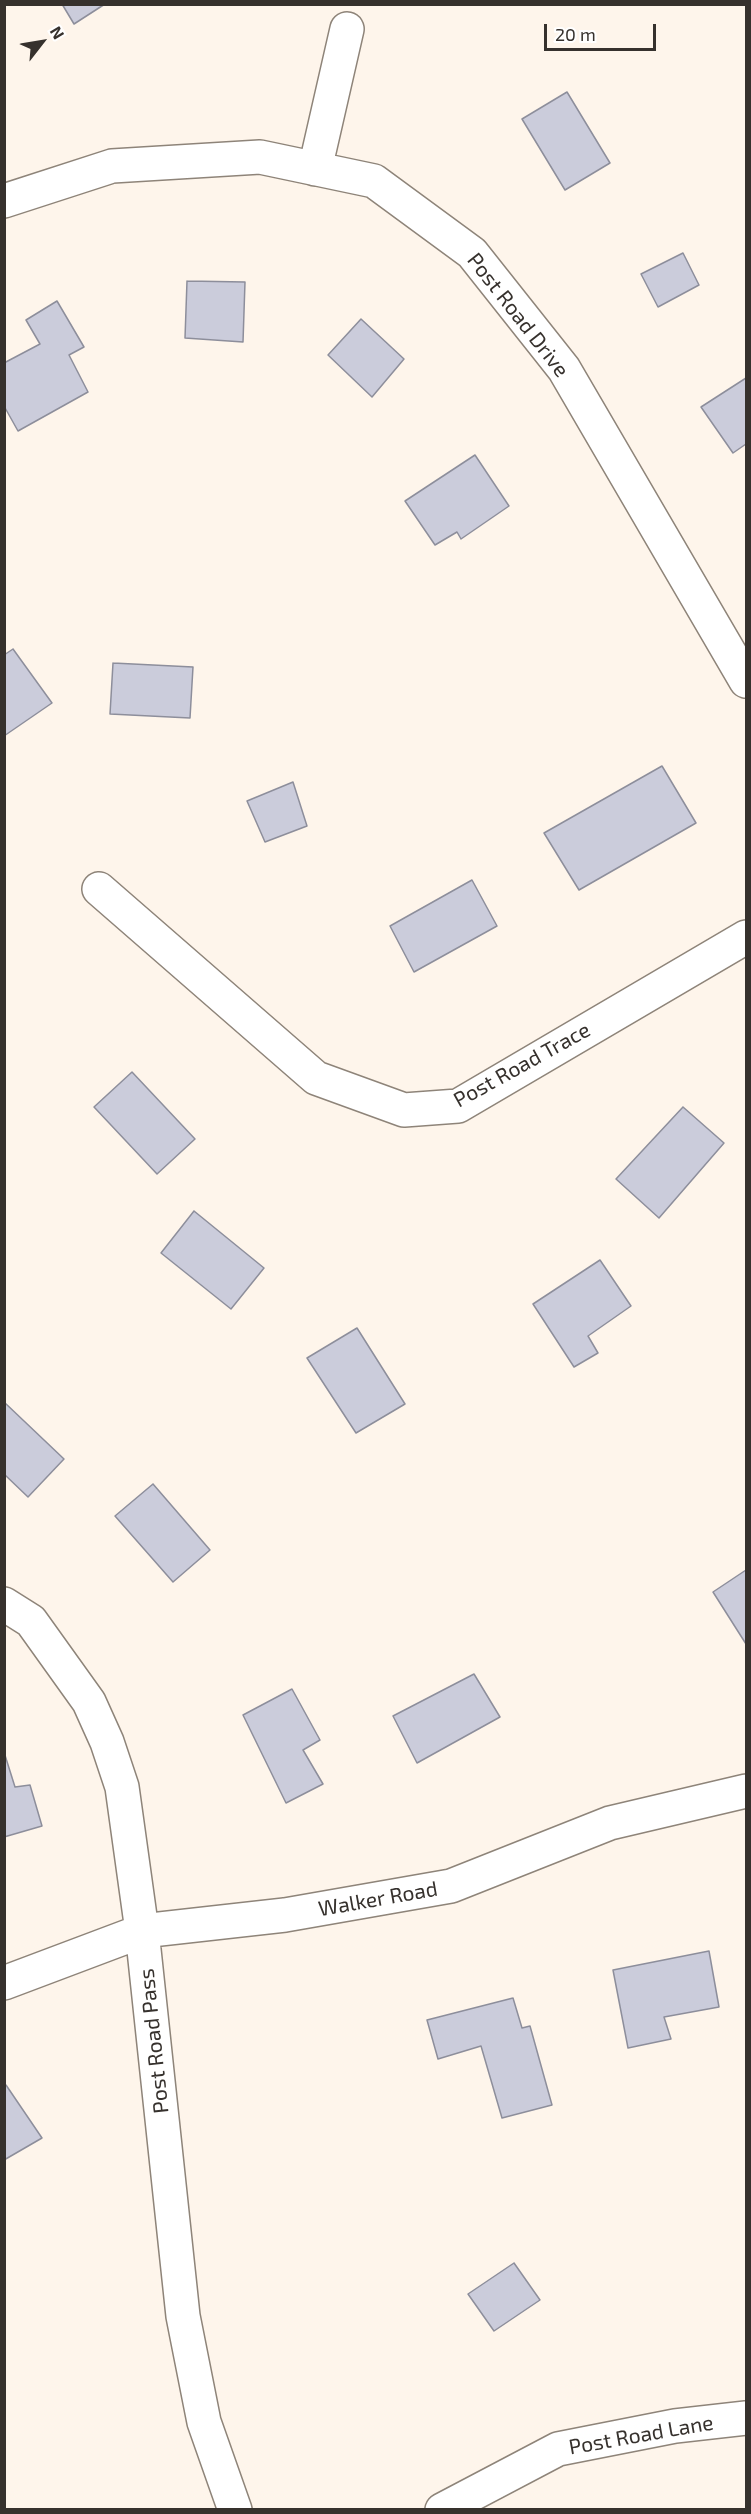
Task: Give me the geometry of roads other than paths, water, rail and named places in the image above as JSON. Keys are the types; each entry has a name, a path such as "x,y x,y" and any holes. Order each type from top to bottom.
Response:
{"street":[{"path":"315,169 347,29"},
{"name":"Post Road Drive","path":"4,201 112,166 260,157 374,182 472,253 564,369 747,681"},
{"name":"Post Road Trace","path":"99,890 316,1078 404,1110 458,1106 747,937"},
{"name":"Post Road Pass","path":"4,1604 31,1621 89,1702 107,1742 122,1787 142,1931 183,2316 204,2422 235,2510"},
{"name":"Walker Road","path":"4,1983 142,1931 285,1915 451,1886 610,1823 747,1791"},
{"name":"Post Road Lane","path":"442,2510 558,2449 675,2426 747,2418"}]}
